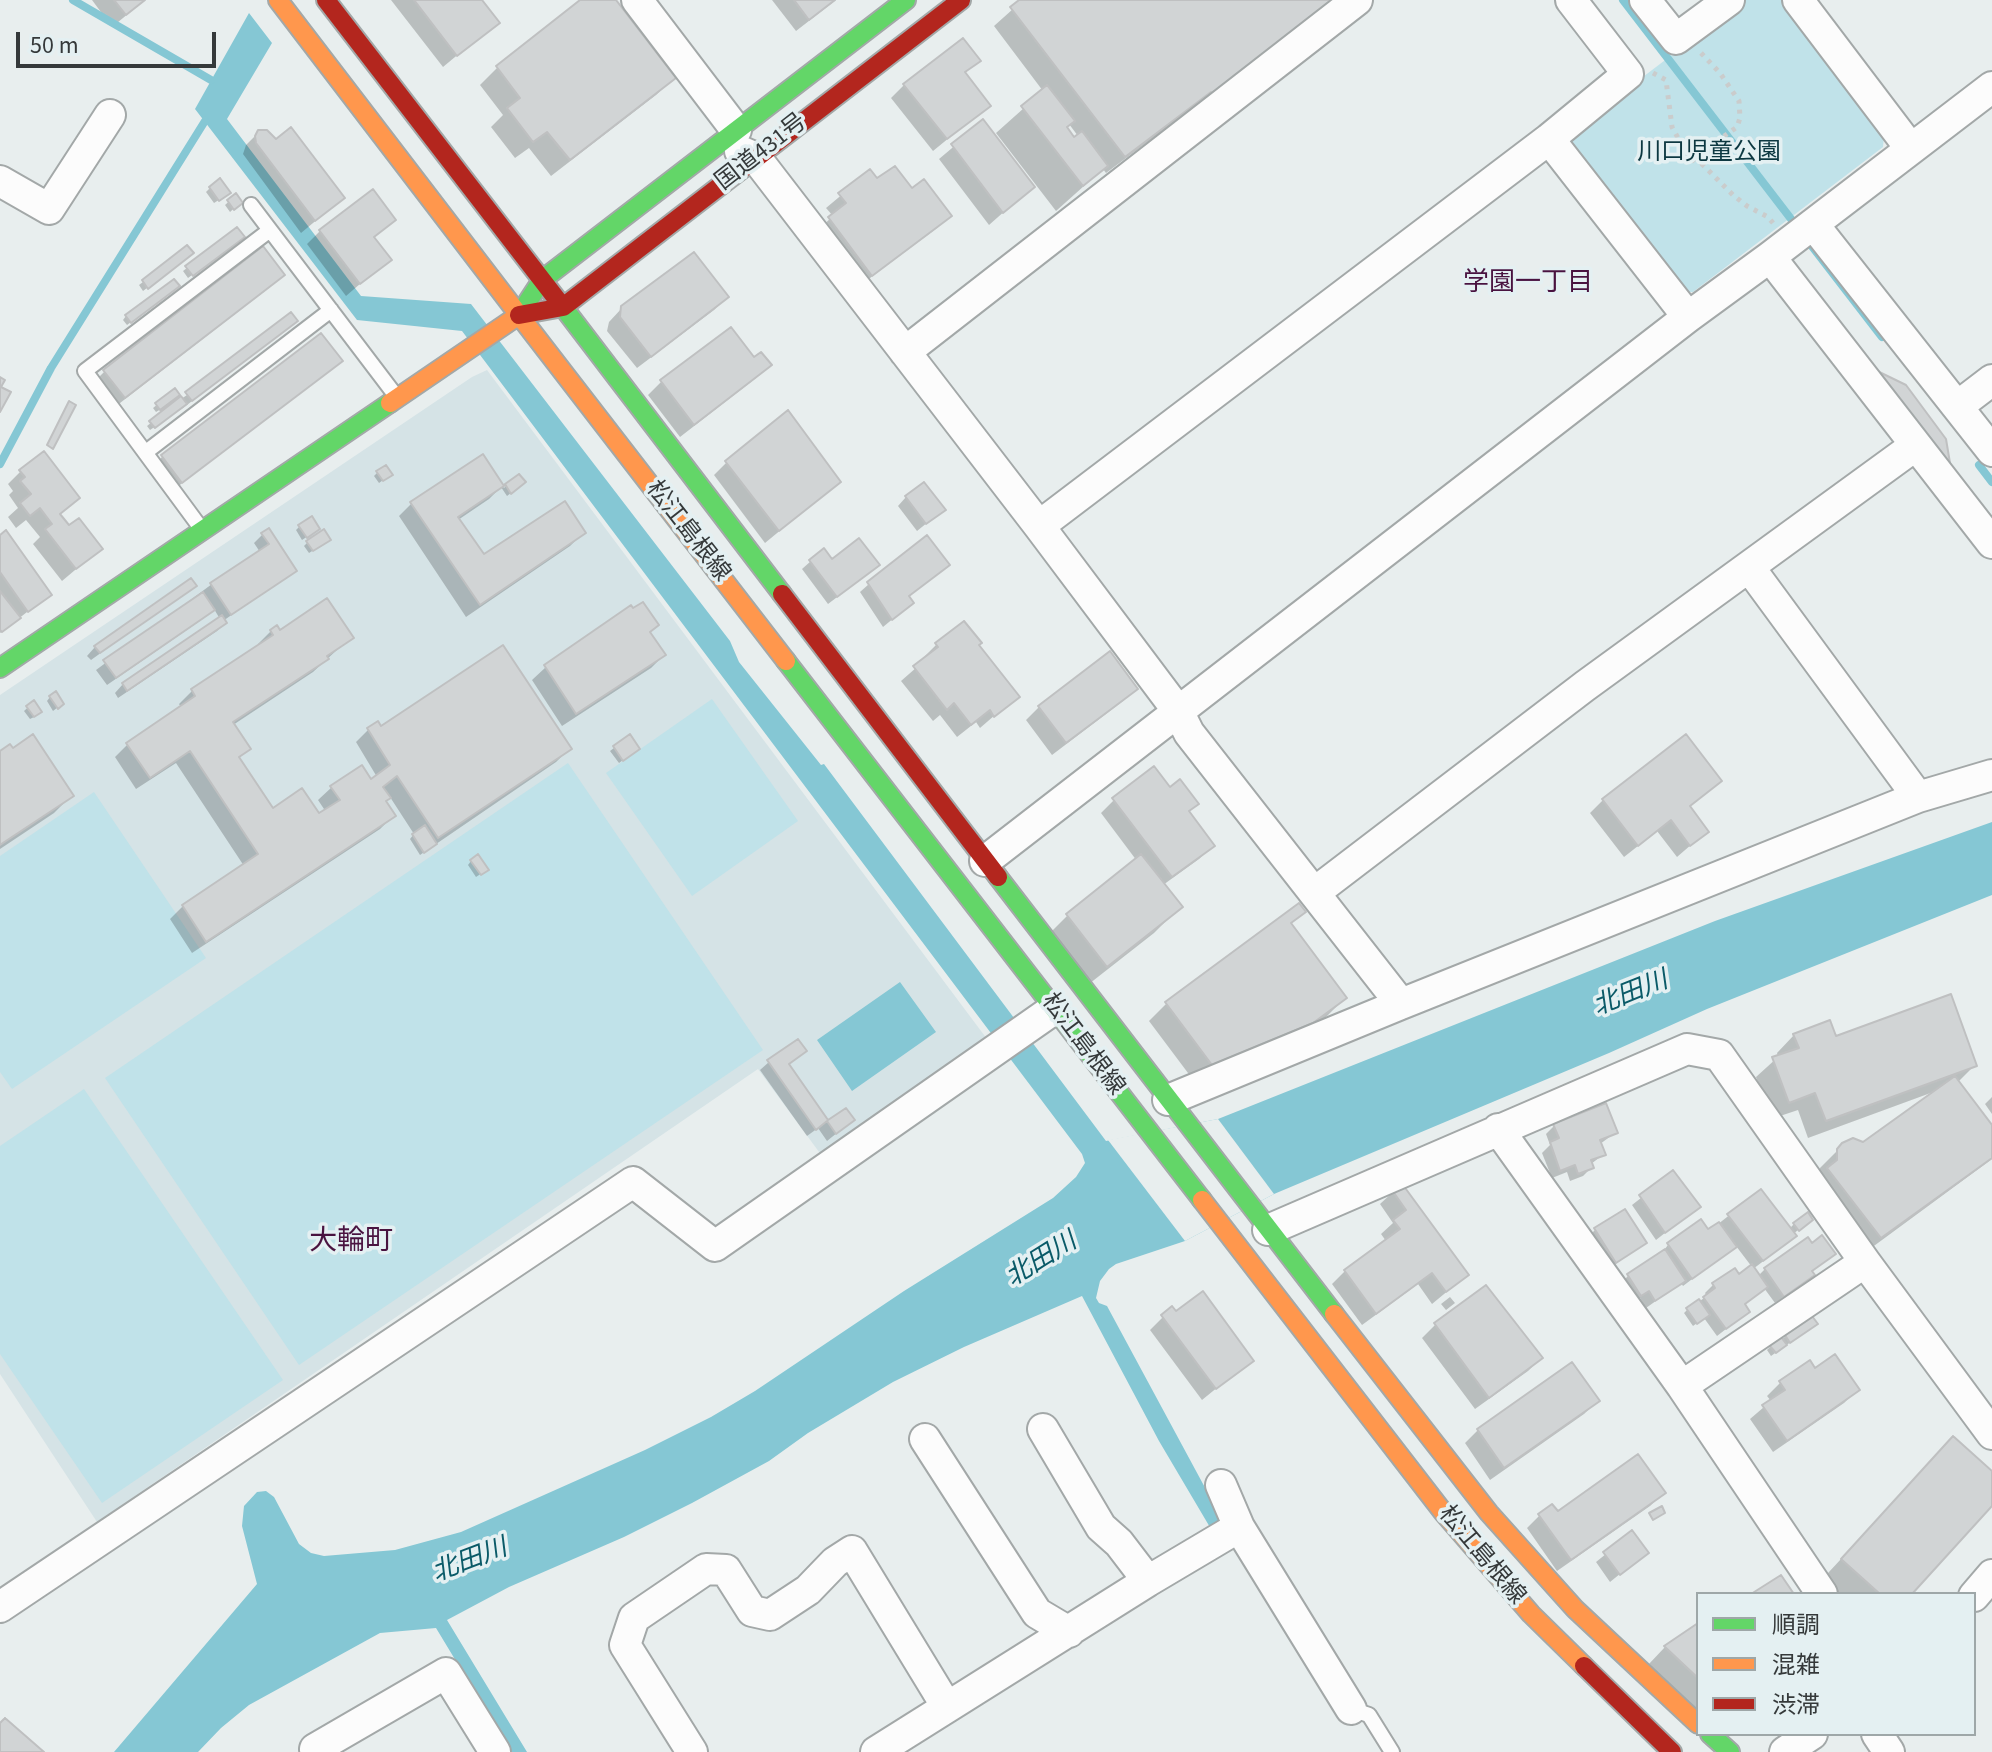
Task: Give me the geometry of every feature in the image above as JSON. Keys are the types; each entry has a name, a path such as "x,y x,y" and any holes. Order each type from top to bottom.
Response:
{"main road":[{"path":"0,668 519,315 278,0"},
{"path":"326,0 563,307"},
{"name":"国道431号","path":"519,315 542,280 906,0"},
{"name":"国道431号","path":"519,315 563,307 961,0"},
{"name":"松江島根線","path":"563,307 1263,1224 1489,1513 1575,1609 1696,1722"},
{"name":"松江島根線","path":"519,315 1443,1512 1531,1614 1672,1752"},
{"path":"1712,1736 1730,1752"}],"street":[{"path":"637,0 736,130"},
{"path":"905,352 1357,0"},
{"path":"1039,526 1549,139 1628,74 1571,0"},
{"path":"1645,0 1676,39 1729,0"},
{"path":"1798,0 1911,149"},
{"path":"985,861 1792,235 1992,87"},
{"path":"0,181 49,209 110,115"},
{"path":"1549,139 1688,317"},
{"path":"694,163 738,150 756,158 1039,526 1178,711 1189,733 1401,1004"},
{"path":"1792,235 1958,406 1992,451"},
{"path":"1792,235 1916,445 1992,543"},
{"path":"1958,406 1992,380"},
{"path":"1314,893 1585,686 1916,445"},
{"path":"1749,567 1918,797"},
{"path":"1174,1108 1401,1004 1918,797 1992,775"},
{"path":"0,1607 633,1182 715,1246 1054,1009"},
{"path":"1263,1224 1687,1049 1719,1055 1865,1262 1992,1434"},
{"path":"1498,1129 1682,1386 1821,1592"},
{"path":"1682,1386 1865,1262"},
{"path":"1043,1429 1101,1527 1119,1543 1148,1581"},
{"path":"925,1439 1037,1613 1069,1632"},
{"path":"1221,1485 1239,1527 1351,1709"},
{"path":"876,1752 1239,1527"},
{"path":"692,1752 625,1645 634,1618 706,1569 726,1570 752,1611 770,1615 808,1590 835,1562 852,1551 947,1707"},
{"path":"1976,1594 1992,1575"},
{"path":"315,1749 446,1673 495,1752"},
{"path":"1785,1752 1809,1736"}],"lane":[{"path":"251,205 399,399"},
{"path":"203,530 85,371 270,230"},
{"path":"146,452 331,310"},
{"path":"1351,1709 1369,1715 1392,1752"}],"path":[{"path":"1676,39 1704,55 1739,101 1740,118 1702,159 1702,164 1733,195 1792,235"}],"shaded area":[{"path":"487,370 987,1039 822,1156 758,1069 97,1522 0,1374 0,695 472,377"}],"green space":[{"name":"川口児童公園","path":"1744,0 1783,0 1884,136 1883,147 1693,292 1685,292 1569,145 1568,134"},
{"path":"712,699 798,821 692,896 606,773"},
{"path":"568,763 763,1050 299,1365 105,1078"},
{"path":"94,792 206,958 12,1089 0,1072 0,856"},
{"path":"84,1089 283,1380 102,1503 0,1354 0,1146"}],"water":[{"name":"北田川","path":"249,13 272,43 227,119 361,296 471,304 730,641 739,662 821,765 824,764 1106,1141 1218,1119 1715,921 1992,822 1992,895 1707,1009 1274,1194 1185,1241 1109,1269 1100,1281 1096,1298 1107,1306 1223,1521 1211,1529 1159,1441 1082,1296 964,1347 893,1382 808,1433 769,1461 692,1503 624,1537 509,1587 447,1620 527,1752 511,1752 436,1628 380,1633 249,1705 198,1752 114,1752 257,1584 242,1526 244,1506 257,1492 266,1491 274,1497 299,1544 311,1553 324,1556 395,1550 461,1532 645,1450 755,1391 904,1291 1053,1198 1076,1177 1085,1163 1082,1154 462,331 357,320 195,109"},
{"path":"900,982 936,1032 852,1091 817,1040"}],"pier":[{"path":"1218,1119 1274,1194 1185,1241 1108,1140"}],"building":[{"path":"114,0 145,0 126,15"},
{"path":"414,0 482,0 500,23 457,56"},
{"path":"580,0 616,0 676,78 570,160 547,132 533,142 507,108 520,98 496,66"},
{"path":"794,0 835,0 809,20"},
{"path":"1019,0 1333,0 1213,95 1211,92 1125,157 1010,7"},
{"path":"963,38 981,61 965,72 991,106 947,139 903,84"},
{"path":"1047,85 1075,121 1067,127 1074,137 1082,131 1108,166 1083,186 1021,106"},
{"path":"983,119 1035,187 1003,213 951,144"},
{"path":"291,127 345,198 315,221 256,143 258,130 267,130 276,139"},
{"path":"895,166 912,188 924,179 952,216 872,276 828,217 846,203 838,193 870,169 877,178"},
{"path":"220,178 231,193 219,201 209,187"},
{"path":"373,189 396,220 374,237 392,260 360,284 319,230"},
{"path":"236,193 243,203 234,210 227,200"},
{"path":"237,227 245,237 193,276 185,266"},
{"path":"187,245 194,253 148,289 142,280"},
{"path":"263,246 285,275 125,398 103,370"},
{"path":"694,252 729,297 651,357 620,317 621,306"},
{"path":"174,279 180,286 131,323 125,315"},
{"path":"291,312 298,321 192,401 185,392"},
{"path":"731,327 754,357 761,352 772,365 694,425 660,380"},
{"path":"321,333 343,361 182,483 161,455"},
{"path":"1869,367 1906,385 1946,439 1951,469"},
{"path":"0,377 5,380 1,387 11,392 0,412"},
{"path":"175,388 180,395 160,410 155,403"},
{"path":"181,396 187,404 155,428 149,421"},
{"path":"69,401 76,405 53,449 47,445"},
{"path":"788,410 841,482 779,531 725,461"},
{"path":"44,451 80,498 60,514 69,525 79,518 103,549 76,569 45,529 52,524 40,508 30,516 20,503 31,494 20,481 25,477 19,470"},
{"path":"483,454 504,486 458,517 484,554 565,501 586,533 480,605 410,502"},
{"path":"386,465 393,475 383,481 376,471"},
{"path":"519,474 526,482 511,494 505,484"},
{"path":"924,482 946,510 926,524 905,496"},
{"path":"312,516 320,529 307,538 298,525"},
{"path":"269,528 297,571 231,615 210,583 269,544 261,533"},
{"path":"324,529 331,540 313,551 306,541"},
{"path":"6,530 52,595 28,612 0,572 0,535"},
{"path":"927,535 950,565 909,596 914,603 892,620 867,582"},
{"path":"859,538 880,565 837,597 809,560 824,548 832,559"},
{"path":"191,578 197,586 100,653 94,646"},
{"path":"0,591 21,618 2,632 0,630"},
{"path":"203,592 215,610 116,678 103,660"},
{"path":"327,598 354,638 327,656 329,659 233,722 251,749 239,757 273,808 302,788 319,813 340,800 330,786 362,765 371,779 390,765 367,728 378,721 381,726 503,645 572,749 438,838 397,776 383,787 391,798 386,801 396,816 206,942 182,905 258,854 190,751 150,778 126,743 195,696 191,689 273,635 270,630 277,625 280,630"},
{"path":"643,602 659,625 650,632 666,655 576,714 544,665 631,605 633,608"},
{"path":"222,615 227,623 127,691 122,683"},
{"path":"964,621 1020,697 994,717 990,710 971,725 954,703 947,710 913,666 938,647 935,643"},
{"path":"1110,651 1138,689 1066,743 1038,706"},
{"path":"56,691 64,704 58,709 49,696"},
{"path":"34,700 42,712 34,717 26,706"},
{"path":"33,734 74,796 0,845 0,751 10,744 13,748"},
{"path":"630,734 640,749 623,761 613,746"},
{"path":"1686,734 1722,781 1690,806 1709,832 1690,846 1671,820 1638,846 1602,799"},
{"path":"1154,766 1170,787 1180,779 1199,804 1189,811 1215,846 1172,877 1112,798"},
{"path":"425,825 437,844 424,853 412,834"},
{"path":"478,854 489,870 481,875 470,860"},
{"path":"1141,854 1183,907 1107,967 1066,914"},
{"path":"1299,903 1306,912 1291,923 1347,998 1313,1023 1212,1065 1165,1002"},
{"path":"1951,994 1977,1066 1826,1121 1815,1093 1789,1103 1772,1057 1799,1048 1793,1034 1830,1020 1836,1036"},
{"path":"798,1039 807,1051 789,1064 828,1120 846,1108 855,1120 836,1134 827,1121 816,1130 767,1060"},
{"path":"1955,1076 1992,1125 1992,1158 1881,1238 1827,1168 1837,1160 1837,1149 1842,1143 1853,1138 1863,1142"},
{"path":"1606,1103 1618,1133 1600,1140 1606,1155 1591,1160 1594,1168 1578,1174 1575,1165 1560,1171 1550,1142 1559,1138 1553,1124"},
{"path":"1673,1170 1701,1207 1665,1233 1639,1195"},
{"path":"1403,1185 1469,1275 1446,1292 1432,1273 1376,1314 1344,1270 1400,1229 1393,1220 1406,1210 1392,1190"},
{"path":"1761,1189 1797,1236 1763,1261 1727,1214"},
{"path":"1625,1209 1647,1243 1616,1263 1594,1228"},
{"path":"1808,1212 1813,1220 1799,1231 1793,1223"},
{"path":"1701,1219 1708,1229 1719,1222 1737,1247 1692,1279 1667,1243"},
{"path":"1822,1235 1836,1254 1812,1271 1815,1275 1784,1297 1764,1268 1808,1237 1812,1243"},
{"path":"1665,1249 1686,1281 1655,1301 1649,1291 1641,1296 1627,1274"},
{"path":"1752,1264 1768,1287 1745,1304 1750,1312 1726,1329 1703,1297 1715,1288 1712,1283 1735,1268 1739,1274"},
{"path":"1486,1285 1543,1358 1489,1398 1434,1323"},
{"path":"1203,1291 1254,1361 1216,1389 1161,1315 1172,1306 1176,1311"},
{"path":"1699,1299 1710,1315 1697,1324 1686,1308"},
{"path":"1812,1316 1818,1324 1790,1343 1785,1335"},
{"path":"1781,1337 1787,1345 1776,1353 1769,1345"},
{"path":"1835,1354 1860,1390 1787,1441 1762,1405 1785,1390 1779,1381 1810,1360 1815,1368"},
{"path":"1572,1362 1600,1401 1504,1468 1477,1429"},
{"path":"1953,1436 1992,1471 1992,1506 1914,1592 1878,1592 1841,1559"},
{"path":"1638,1454 1666,1493 1571,1560 1538,1514 1552,1504 1558,1511"},
{"path":"1662,1506 1665,1513 1653,1520 1649,1513"},
{"path":"1632,1530 1649,1553 1620,1575 1603,1552"},
{"path":"1781,1575 1793,1592 1754,1592"},
{"path":"1696,1624 1696,1676 1664,1646"},
{"path":"5,1718 44,1752 0,1752 0,1723"}],"waterway":[{"path":"73,0 211,80"},
{"path":"1623,0 1798,228"},
{"path":"0,464 51,368 205,121"},
{"path":"1811,245 1882,337"},
{"path":"1979,465 1992,482"}],"traffic: fast":[{"path":"519,315 542,280 906,0"},
{"path":"563,307 782,594"},
{"path":"0,668 390,403"},
{"path":"786,661 1202,1200"},
{"path":"998,877 1334,1314"},
{"path":"1712,1736 1730,1752"}],"traffic: slow":[{"path":"278,0 519,315"},
{"path":"390,403 519,315"},
{"path":"519,315 786,661"},
{"path":"1202,1200 1443,1512 1531,1614 1584,1666"},
{"path":"1334,1314 1489,1513 1575,1609 1696,1722"}],"traffic: jam":[{"path":"326,0 559,302"},
{"path":"519,315 563,307 961,0"},
{"path":"782,594 998,877"},
{"path":"1584,1666 1672,1752"}],"district":[{"name":"学園一丁目","path":"1528,284"},
{"name":"大輪町","path":"351,1243"}]}
